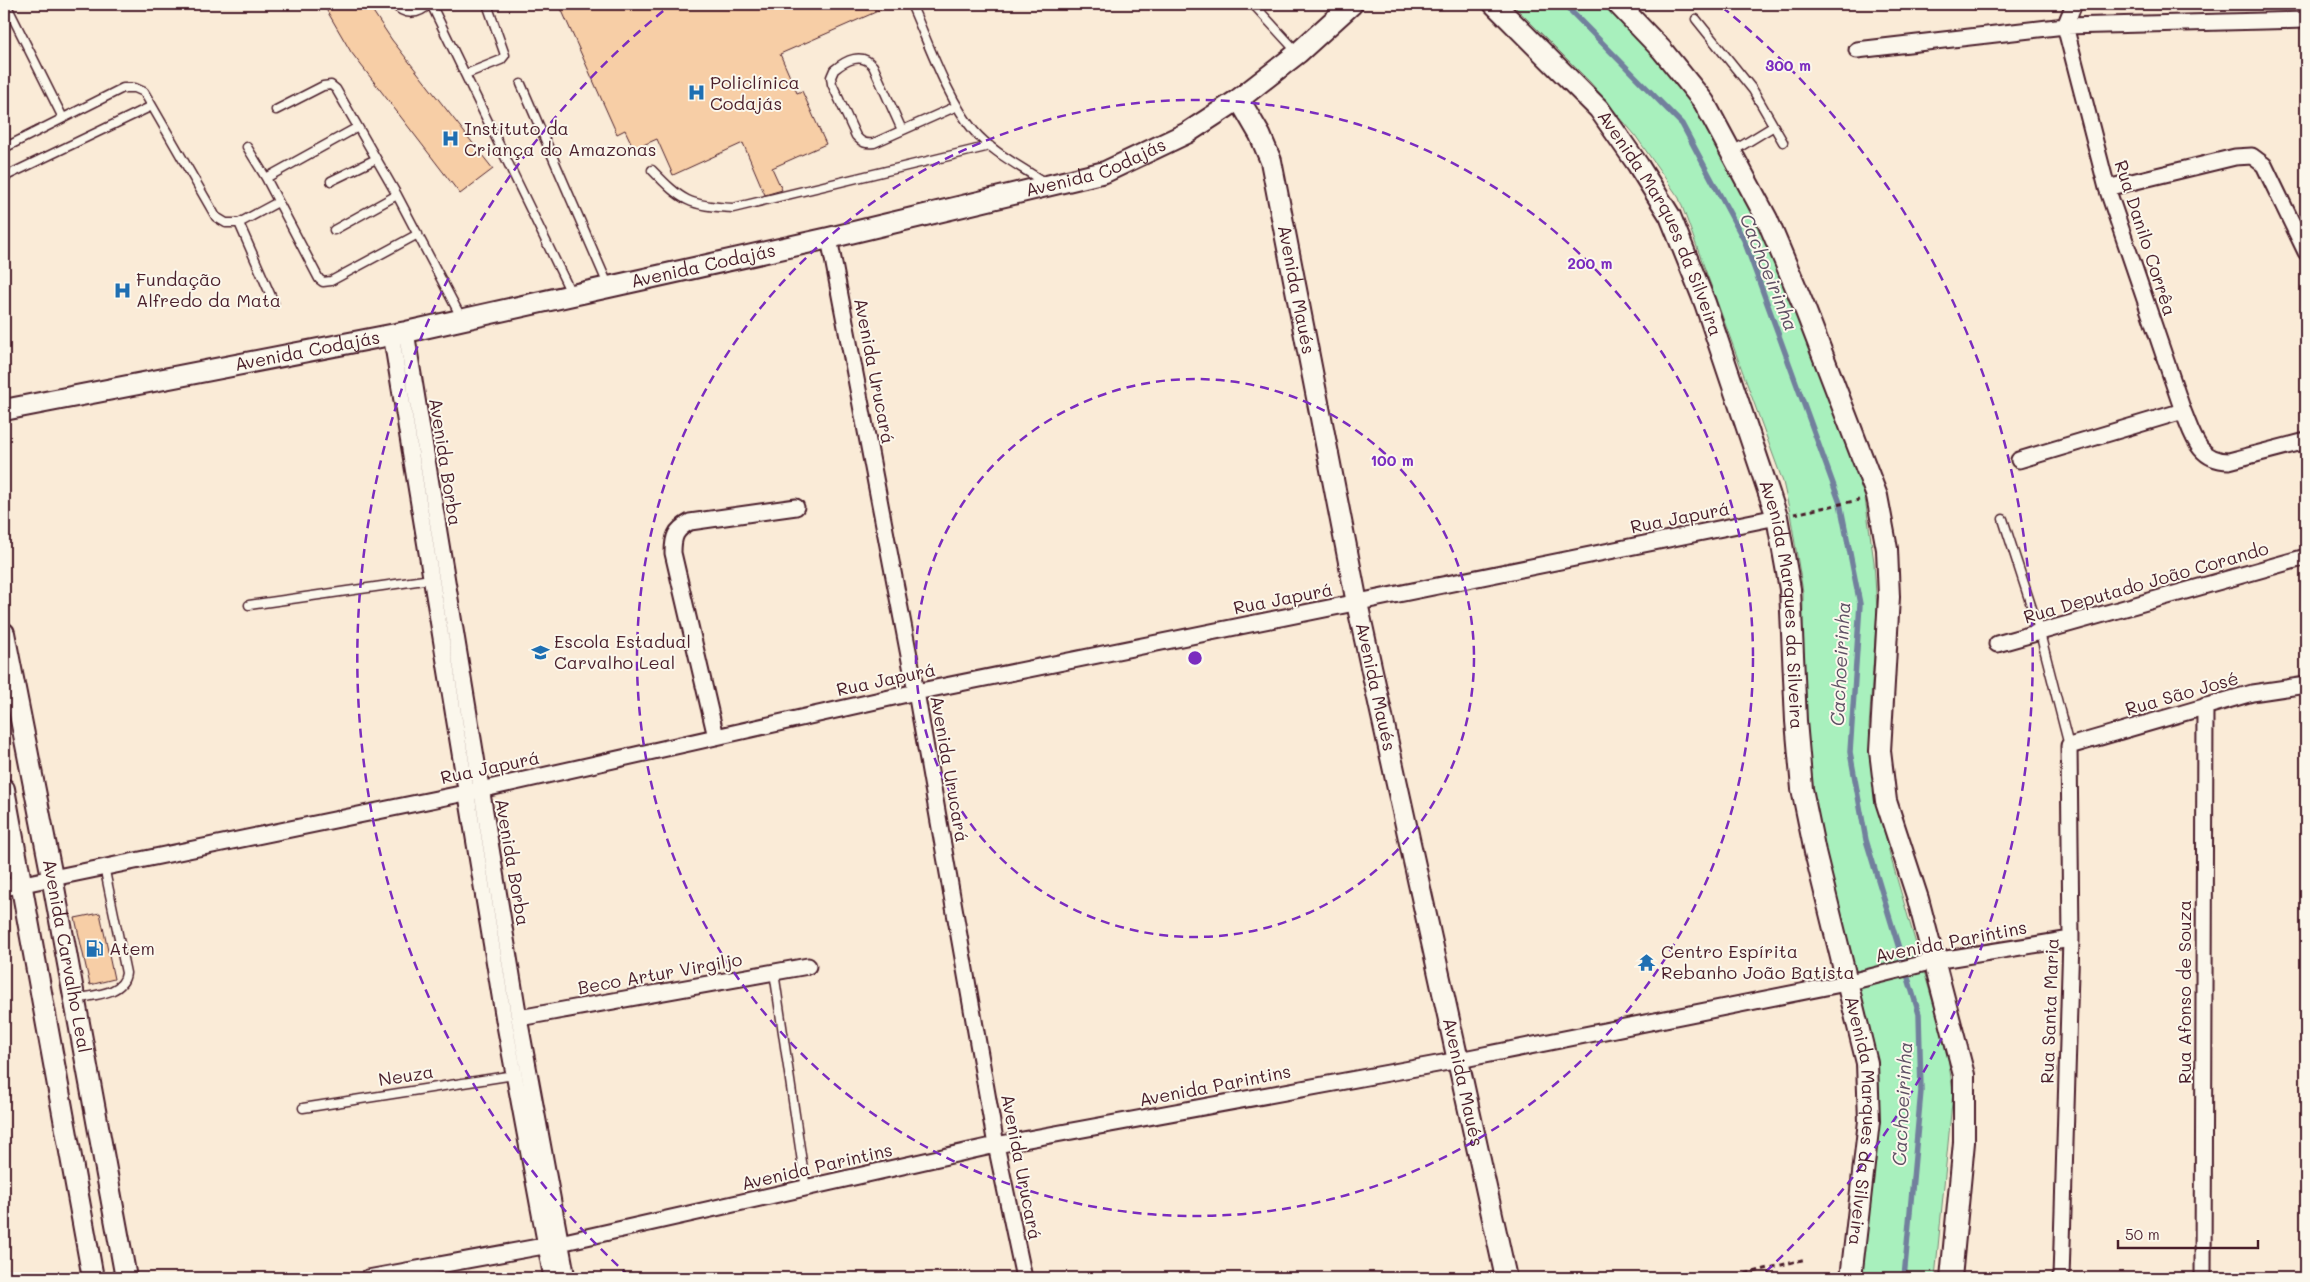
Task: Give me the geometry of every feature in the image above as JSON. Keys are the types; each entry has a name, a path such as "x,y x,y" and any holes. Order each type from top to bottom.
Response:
{"street":[{"name":"Avenida Codajás","path":"4,410 398,333 829,238 1105,172 1187,133 1239,99 1298,53 1352,4"},
{"name":"Avenida Marques da Silveira","path":"1494,4 1599,109 1638,165 1670,216 1705,303 1777,517 1790,589 1796,721 1802,789 1853,981 1867,1063 1869,1121 1851,1278"},
{"path":"1618,4 1662,50 1704,102 1767,219 1806,309 1877,496 1887,549 1889,597 1880,751 1886,801 1918,899 1928,963 1964,1075 1964,1142 1951,1278"},
{"path":"2065,26 2074,4"},
{"path":"1857,50 2065,26 2306,20"},
{"name":"Rua Danilo Corrêa","path":"2065,26 2107,188 2183,411 2198,446 2206,455 2218,461 2229,461 2306,441"},
{"name":"Avenida Maués","path":"1239,99 1260,135 1270,161 1357,603 1506,1278"},
{"path":"2107,188 2235,156 2252,156 2264,165 2306,252"},
{"name":"Avenida Urucará","path":"829,238 916,692 996,1145 1024,1278"},
{"name":"Avenida Borba","path":"398,333 431,579 519,1018 553,1244 552,1278"},
{"name":"Avenida Borba","path":"398,333 473,791 514,1075 553,1244 567,1278"},
{"path":"2019,460 2183,411"},
{"path":"716,738 674,553 673,538 680,528 690,522 796,507"},
{"name":"Rua Japurá","path":"13,886 473,791 916,692 1777,517"},
{"name":"Rua Deputado João Corando","path":"1997,644 2306,558"},
{"name":"Avenida Carvalho Leal","path":"4,634 52,877 126,1278"},
{"name":"Rua São José","path":"2069,746 2204,706 2252,694 2306,685"},
{"name":"Rua Afonso de Souza","path":"2203,1278 2204,706"},
{"name":"Rua Santa Maria","path":"2061,1278 2071,939 2069,746"},
{"name":"Avenida Carvalho Leal","path":"4,789 13,886 93,1278"},
{"name":"Avenida Parintins","path":"368,1278 553,1244 996,1145 1459,1060 1853,981 1928,963 2071,939"},
{"name":"Beco Artur Virgiljo","path":"519,1018 808,966"}],"lane":[{"path":"6,4 63,118"},
{"path":"394,4 404,12 412,13 419,12 430,4 466,74 572,295"},
{"path":"466,74 500,60 505,55 487,4"},
{"path":"911,4 957,106 974,131 990,146 1050,185"},
{"path":"1253,4 1298,53"},
{"path":"1696,19 1753,90 1783,142"},
{"path":"902,130 873,66 868,60 861,57 854,59 834,70 831,77 832,84 856,136 861,142 867,144 874,143 957,106"},
{"path":"521,84 608,286"},
{"path":"276,110 323,86 331,85 336,89 397,195 462,319"},
{"path":"4,148 123,88 135,88 144,92 216,217 226,223 239,223 278,202"},
{"path":"4,177 152,106"},
{"path":"1731,152 1774,126"},
{"path":"266,178 358,127"},
{"path":"652,170 676,195 702,206 733,208 990,146"},
{"path":"248,147 319,279 323,282 332,281 418,234"},
{"path":"331,181 376,159"},
{"path":"334,230 397,195"},
{"path":"239,223 274,303"},
{"path":"2003,519 2040,633 2069,746"},
{"path":"249,605 431,579"},
{"path":"75,999 115,990 122,986 125,980 126,973 104,866"},
{"path":"774,972 806,1188"},
{"name":"Neuza","path":"303,1108 514,1075"}],"path":[{"path":"1798,513 1859,500"},
{"path":"1728,1278 1806,1259"}],"green space":[{"path":"1512,4 1611,4 1698,102 1767,240 1831,399 1865,498 1874,562 1877,610 1869,727 1873,781 1890,855 1947,1050 1953,1092 1935,1278 1859,1278 1874,1144 1818,846 1802,715 1803,592 1783,482 1679,198 1635,135 1590,82"}],"building":[{"path":"323,4 368,4 392,40 493,169 460,194 351,52"},
{"path":"559,4 894,4 780,54 797,93 802,91 826,144 772,168 782,190 765,195 743,143 673,175 657,139 634,149 625,130 617,134"},
{"name":"Atem","path":"100,913 114,979 90,985 75,918"}],"waterway":[{"name":"Cachoeirinha","path":"1564,4 1682,124 1744,240 1840,503 1860,604 1850,752 1866,840 1919,1014 1921,1091 1904,1278"}],"place":[{"name":"Policlínica Codajás","path":"696,93"},
{"name":"Instituto da Criança do Amazonas","path":"450,139"},
{"name":"Fundação Alfredo da Mata","path":"122,290"},
{"name":"Escola Estadual Carvalho Leal","path":"540,652"},
{"name":"Atem","path":"95,949"},
{"name":"Centro Espírita Rebanho João Batista","path":"1647,962"}]}
